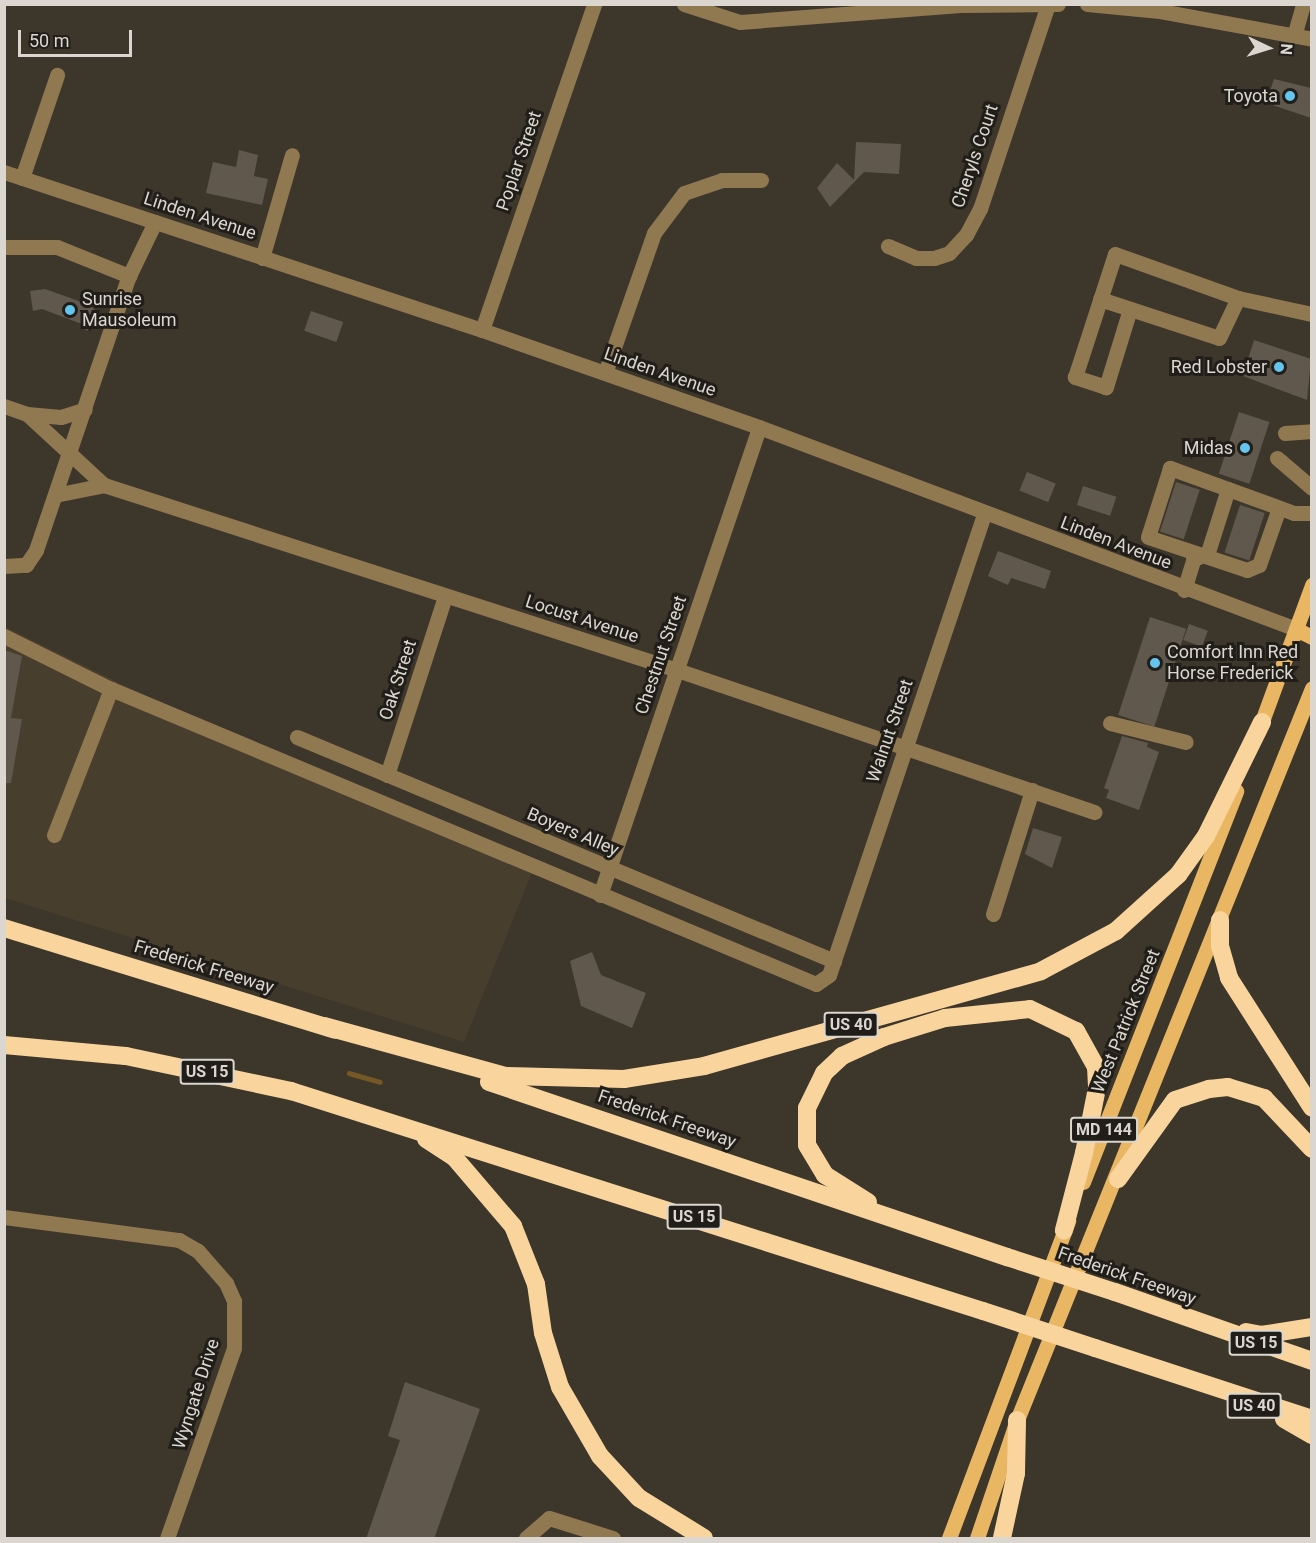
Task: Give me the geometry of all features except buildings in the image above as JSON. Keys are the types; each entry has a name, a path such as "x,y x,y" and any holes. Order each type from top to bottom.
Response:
{"highway":[{"name":"US 40","path":"324,1026 505,1076 624,1079 704,1066 1041,971 1116,931 1178,875 1206,836 1262,722"},
{"path":"1220,920 1220,946 1229,978 1311,1108"},
{"name":"Frederick Freeway","path":"4,928 324,1026 1115,1292 1311,1362"},
{"path":"893,1217 825,1175 815,1162 804,1127 812,1091 824,1073 842,1056 884,1037 945,1018 1030,1009 1076,1031 1096,1067 1086,1142 1064,1230"},
{"name":"US 15","path":"4,1045 174,1064 291,1091 404,1125 1095,1347 1311,1419"},
{"path":"1118,1179 1175,1100 1209,1089 1228,1087 1264,1098 1311,1149"},
{"path":"404,1125 454,1157 513,1226 536,1284 543,1333 560,1387 600,1456 639,1498 704,1539"},
{"path":"1200,1324 1261,1335 1311,1327"},
{"name":"US 40","path":"1195,1381 1311,1435"},
{"path":"1002,1539 1016,1473 1017,1420"}],"main road":[{"name":"West Patrick Street","path":"949,1539 1064,1230 1262,722 1311,585"},
{"path":"1296,629 1311,637"},
{"path":"977,1539 1017,1420 1118,1179 1311,688"},
{"path":"1299,719 1311,706"}],"street":[{"name":"Poplar Street","path":"482,330 594,4"},
{"path":"684,4 740,22 963,5 1058,4"},
{"path":"1087,4 1161,8 1311,39"},
{"path":"1294,36 1303,4"},
{"name":"Cheryls Court","path":"888,246 916,258 934,258 949,253 966,235 980,209 1048,5"},
{"path":"22,178 57,75"},
{"path":"262,258 292,154"},
{"name":"Linden Avenue","path":"4,172 605,373 759,428 1190,595 1296,629"},
{"path":"605,373 654,233 684,193 722,180 761,180"},
{"path":"4,566 17,568 30,561 56,495 129,276 154,222"},
{"path":"4,247 49,246 129,276"},
{"path":"1130,309 1106,387 1075,377 1115,254 1238,298 1311,314"},
{"path":"1100,299 1219,338 1238,298"},
{"path":"4,405 27,414 70,417 85,409"},
{"path":"27,414 68,456 104,485"},
{"name":"Chestnut Street","path":"600,896 759,428"},
{"path":"1285,433 1311,431"},
{"path":"1277,458 1311,488"},
{"path":"1279,508 1259,565 1247,570 1148,537 1170,468 1279,508 1311,513"},
{"name":"Locust Avenue","path":"56,495 104,485 676,670 1094,812"},
{"path":"1190,595 1193,560 1208,552 1227,489"},
{"name":"Walnut Street","path":"834,962 984,514"},
{"name":"Oak Street","path":"387,775 446,597"},
{"path":"4,636 111,690 600,896 816,984 829,975 834,962"},
{"path":"54,835 111,690"},
{"path":"1110,723 1186,742"},
{"name":"Boyers Alley","path":"297,737 834,962"},
{"path":"993,914 1032,790"},
{"name":"Wyngate Drive","path":"4,1217 179,1240 198,1251 226,1283 234,1301 234,1348 167,1539"},
{"path":"526,1539 549,1518 613,1539"}],"shaded area":[{"path":"4,626 144,695 537,860 464,1042 5,898"}],"waterway":[{"path":"349,1073 380,1082"}],"place":[{"name":"Toyota","path":"1290,96"},
{"name":"Sunrise Mausoleum","path":"70,310"},
{"name":"Red Lobster","path":"1279,367"},
{"name":"Midas","path":"1245,448"},
{"name":"Comfort Inn Red Horse Frederick","path":"1155,663"}]}
